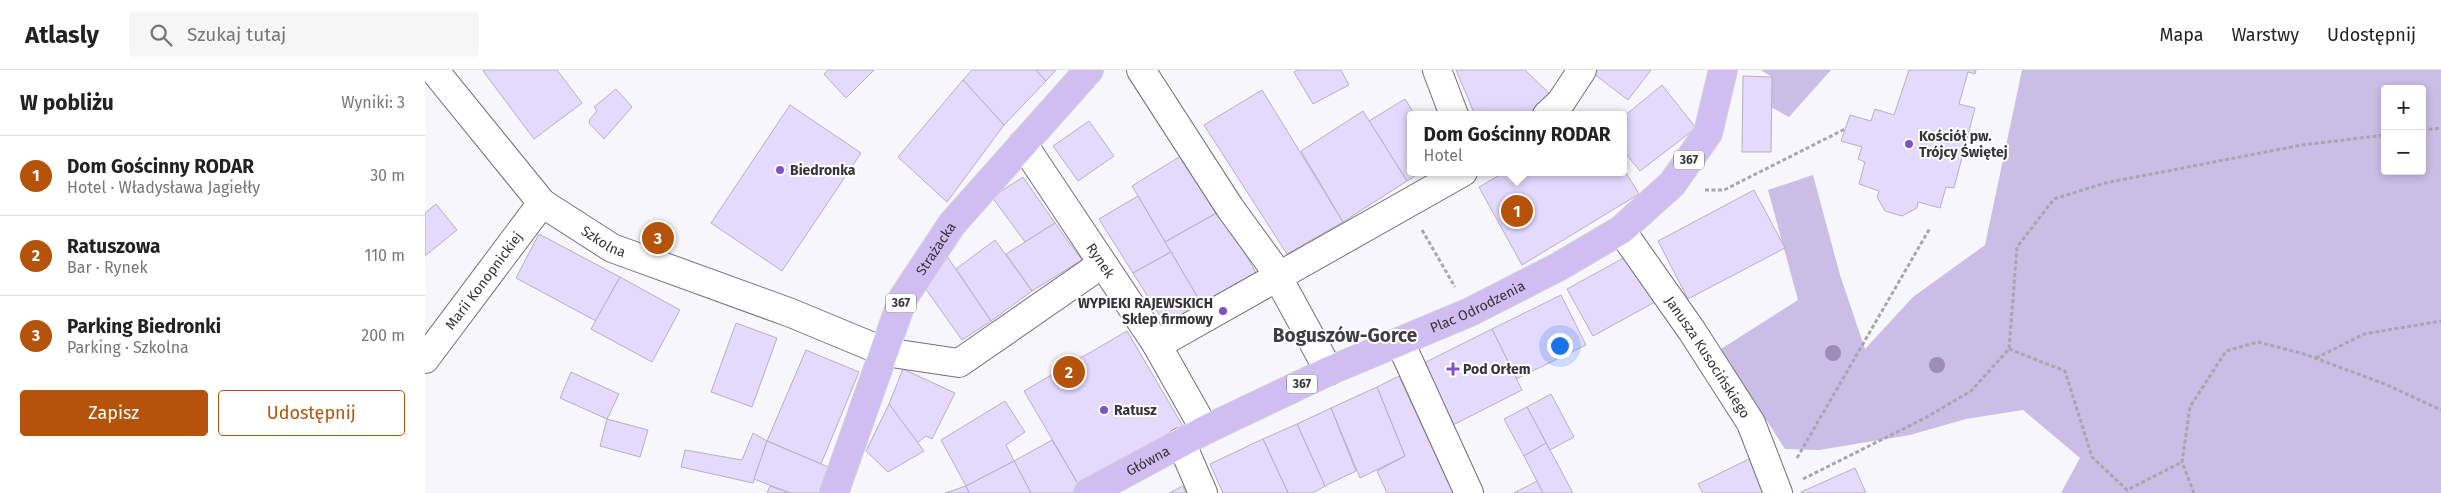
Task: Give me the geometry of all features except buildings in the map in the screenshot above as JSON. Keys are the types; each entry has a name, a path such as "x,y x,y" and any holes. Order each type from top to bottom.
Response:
{"main road":[{"name":"Strażacka","path":"834,493 903,298 953,224 1089,70"},
{"name":"367","path":"1621,230 1672,184 1708,133 1723,70"},
{"name":"Plac Odrodzenia","path":"1193,436 1329,371 1470,312 1558,267 1621,230"},
{"name":"Główna","path":"1088,493 1193,436"}],"street":[{"path":"1141,70 1230,208 1274,271 1329,371"},
{"path":"1437,70 1452,111"},
{"path":"1551,111 1561,102 1582,70"},
{"name":"Szkolna","path":"445,74 542,203 612,248 791,313 885,352 959,363 1102,264"},
{"name":"Rynek","path":"1023,144 1157,345 1193,436 1203,493"},
{"path":"1157,345 1274,271 1455,176"},
{"name":"Marii Konopnickiej","path":"425,359 542,203"},
{"name":"Janusza Kusocińskiego","path":"1621,230 1693,331 1751,422 1778,492"},
{"path":"1400,342 1469,493"}],"path":[{"path":"2426,130 2441,128"},
{"path":"1724,190 1845,129"},
{"path":"1778,492 1927,417 1971,391 2009,349 2017,247 2054,199 2114,181 2302,145 2381,135"},
{"name":"Plac Odrodzenia","path":"1418,224 1457,290"},
{"path":"1778,492 1930,228"},
{"path":"2315,358 2364,334 2441,321"},
{"path":"2194,493 2182,462 2191,407 2226,351 2258,342 2315,358 2385,384 2441,410"},
{"path":"2009,349 2065,371 2076,401 2092,457 2127,490 2182,462"}],"shaded area":[{"path":"1761,70 1831,70 1789,117 1771,107 1772,77"},
{"path":"2022,70 2441,70 2441,493 2061,493 2080,458 2023,410 1966,419 1910,435 1819,450 1785,449 1721,349 1798,300 1768,190 1813,175 1840,275 1865,349 1913,297 1985,245"}],"place":[{"name":"Kościół pw. Trójcy Świętej","path":"1909,144"},
{"name":"Biedronka","path":"780,170"},
{"name":"Dom Gościnny RODAR","path":"1517,211"},
{"name":"Parking Biedronki","path":"658,238"},
{"name":"WYPIEKI RAJEWSKICH Sklep firmowy","path":"1223,311"},
{"name":"Pod Orłem","path":"1453,369"},
{"name":"Ratuszowa","path":"1069,372"},
{"name":"Ratusz","path":"1104,410"}],"district":[{"name":"Boguszów-Gorce","path":"1345,335"}]}
